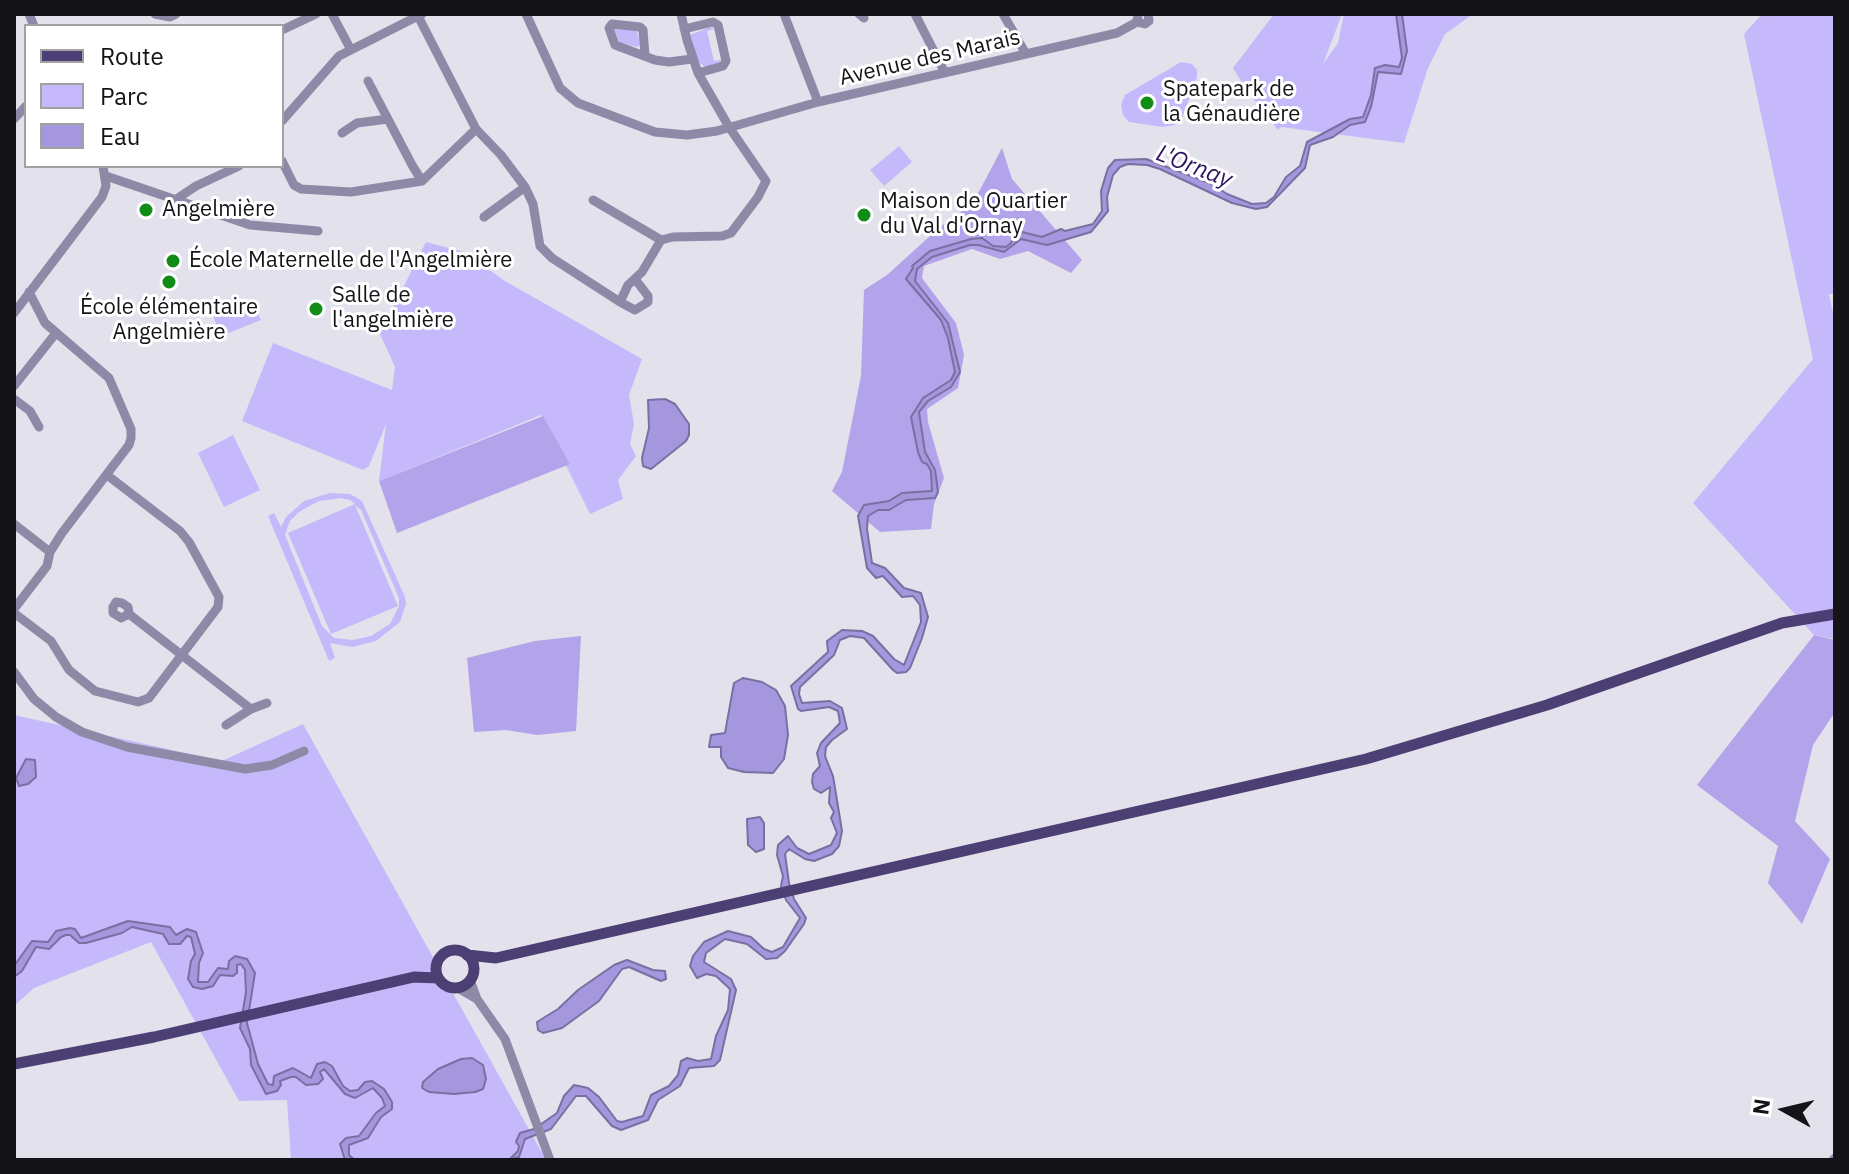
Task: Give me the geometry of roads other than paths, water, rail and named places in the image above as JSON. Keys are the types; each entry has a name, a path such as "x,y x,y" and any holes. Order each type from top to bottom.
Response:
{"main road":[{"path":"414,977 451,951 496,958 1366,759 1534,709 1770,626 1835,614"},
{"path":"467,955 472,963 472,976"},
{"path":"14,1064 154,1037 414,977 438,978 447,986 458,988 496,958"},
{"path":"437,963 438,978"}],"street":[{"path":"155,14 170,17 176,14"},
{"path":"284,29 316,14"},
{"path":"332,14 351,50"},
{"name":"Avenue des Marais","path":"526,14 560,88 578,103 655,132 687,135 1117,33 1137,17 1145,24 1149,18 1160,14"},
{"path":"620,302 628,285 661,240 731,233 766,181 729,127 698,73 681,14"},
{"path":"784,14 818,102"},
{"path":"915,14 945,73"},
{"path":"1003,14 1026,54"},
{"path":"284,119 328,66 351,50 420,15 476,129 525,187 533,204 540,246 552,258 635,310 648,302 646,290 635,279"},
{"path":"684,29 713,22 718,25 726,61 723,66 698,73"},
{"path":"645,55 669,62 692,59"},
{"path":"368,81 422,181"},
{"path":"342,133 357,123 388,119"},
{"path":"284,165 294,185 301,189 351,192 422,181 476,129"},
{"path":"178,198 231,168"},
{"path":"14,313 102,197 104,171 250,225 318,231"},
{"path":"484,217 525,187"},
{"path":"593,200 661,240"},
{"path":"29,292 45,323 109,378 131,429 129,445 50,552 47,566 14,611 51,641 69,670 95,691 138,702 149,698 218,607 219,597 180,531 107,475"},
{"path":"14,386 56,333"},
{"path":"14,399 30,411 39,427"},
{"path":"14,524 50,552"},
{"path":"129,614 251,709"},
{"path":"14,672 34,699 56,717 82,732 127,747 245,769 272,765 304,751"},
{"path":"226,725 267,703"},
{"path":"472,976 477,999 505,1039 550,1160"},
{"path":"458,988 477,999"}],"water":[{"path":"1396,14 1402,14 1407,51 1401,74 1378,72 1365,122 1350,125 1333,137 1310,145 1305,168 1267,207 1256,209 1232,203 1160,169 1128,164 1113,175 1107,197 1108,211 1091,232 1047,245 1021,239 1004,252 970,245 932,257 917,269 915,281 948,323 960,372 951,387 928,401 919,412 925,452 935,470 938,492 935,498 906,500 889,510 878,510 868,516 867,529 872,563 885,568 904,588 921,593 928,617 906,672 893,670 864,638 850,636 840,640 834,655 800,687 802,703 830,701 842,708 847,729 826,747 825,756 833,776 842,831 839,846 832,854 814,861 789,849 785,854 789,883 794,899 806,918 804,924 777,958 766,959 747,944 725,939 706,953 704,962 731,979 736,990 720,1060 714,1066 689,1068 680,1086 658,1100 648,1120 621,1130 612,1126 586,1096 576,1096 551,1129 525,1139 519,1157 509,1160 518,1151 516,1142 520,1133 534,1129 557,1113 564,1096 574,1085 588,1088 599,1097 617,1121 643,1116 651,1095 669,1086 678,1075 681,1061 687,1058 698,1061 711,1059 716,1036 728,1010 730,989 716,976 706,974 697,978 690,966 693,956 704,942 728,931 751,937 772,952 783,947 800,918 786,900 781,886 783,876 777,855 778,845 788,836 797,848 809,854 831,845 837,833 831,818 834,812 829,803 830,787 821,793 814,789 812,782 813,774 820,766 817,753 821,743 840,723 838,711 829,707 798,709 791,686 828,652 827,641 842,630 862,631 873,636 894,659 904,665 921,622 920,605 913,596 902,597 883,576 876,578 867,568 858,516 864,505 889,501 902,493 932,491 931,471 918,452 911,417 923,398 951,380 955,372 941,320 906,279 912,266 930,251 971,239 982,238 993,246 1006,247 1013,236 1022,232 1042,237 1061,229 1065,231 1093,224 1102,211 1101,191 1108,168 1115,160 1146,159 1212,184 1252,204 1266,203 1274,197 1286,177 1300,166 1307,142 1350,119 1363,117 1371,95 1375,68 1385,65 1399,67 1402,58"},
{"path":"665,399 675,404 689,424 689,435 686,441 651,469 643,466 642,458 649,428 648,400"},
{"path":"743,678 762,682 776,690 785,706 788,735 784,759 773,773 728,768 721,757 721,747 709,747 711,735 725,733 734,683"},
{"path":"26,759 35,760 36,777 28,784 19,786 16,778"},
{"path":"760,817 764,823 764,849 756,852 748,845 747,819"},
{"path":"128,921 170,927 176,935 187,929 196,932 203,953 198,982 208,982 218,968 228,969 229,961 235,956 247,959 255,973 247,1023 258,1064 268,1084 273,1085 274,1076 293,1068 311,1078 317,1064 325,1062 332,1066 343,1086 350,1091 358,1090 365,1082 372,1081 384,1089 392,1102 392,1109 381,1117 368,1138 349,1145 349,1155 355,1160 345,1160 340,1144 346,1138 359,1136 385,1106 382,1098 373,1088 355,1098 345,1094 324,1069 320,1072 323,1079 318,1084 306,1085 291,1077 280,1081 277,1091 266,1094 251,1065 250,1049 240,1028 246,992 245,970 241,964 237,965 237,973 233,976 220,975 213,986 202,989 193,987 188,979 195,954 191,937 187,936 180,944 169,944 163,934 132,927 86,943 79,943 66,935 49,949 36,947 22,971 14,977 14,966 32,941 48,942 56,931 70,928 75,929 81,938"},
{"path":"627,960 665,971 666,979 661,981 629,967 622,969 599,1001 562,1028 543,1033 538,1030 537,1022 614,965"},
{"path":"472,1058 483,1065 486,1079 483,1089 454,1094 429,1092 422,1088 423,1082 438,1069 461,1059"}],"place":[{"name":"Spatepark de la Génaudière","path":"1147,103"},
{"name":"Angelmière","path":"146,210"},
{"name":"Maison de Quartier du Val d'Ornay","path":"864,215"},
{"name":"École Maternelle de l'Angelmière","path":"173,261"},
{"name":"École élémentaire Angelmière","path":"169,282"},
{"name":"Salle de l'angelmière","path":"316,309"}],"water label":[{"name":"L'Ornay","path":"1194,167"}]}
